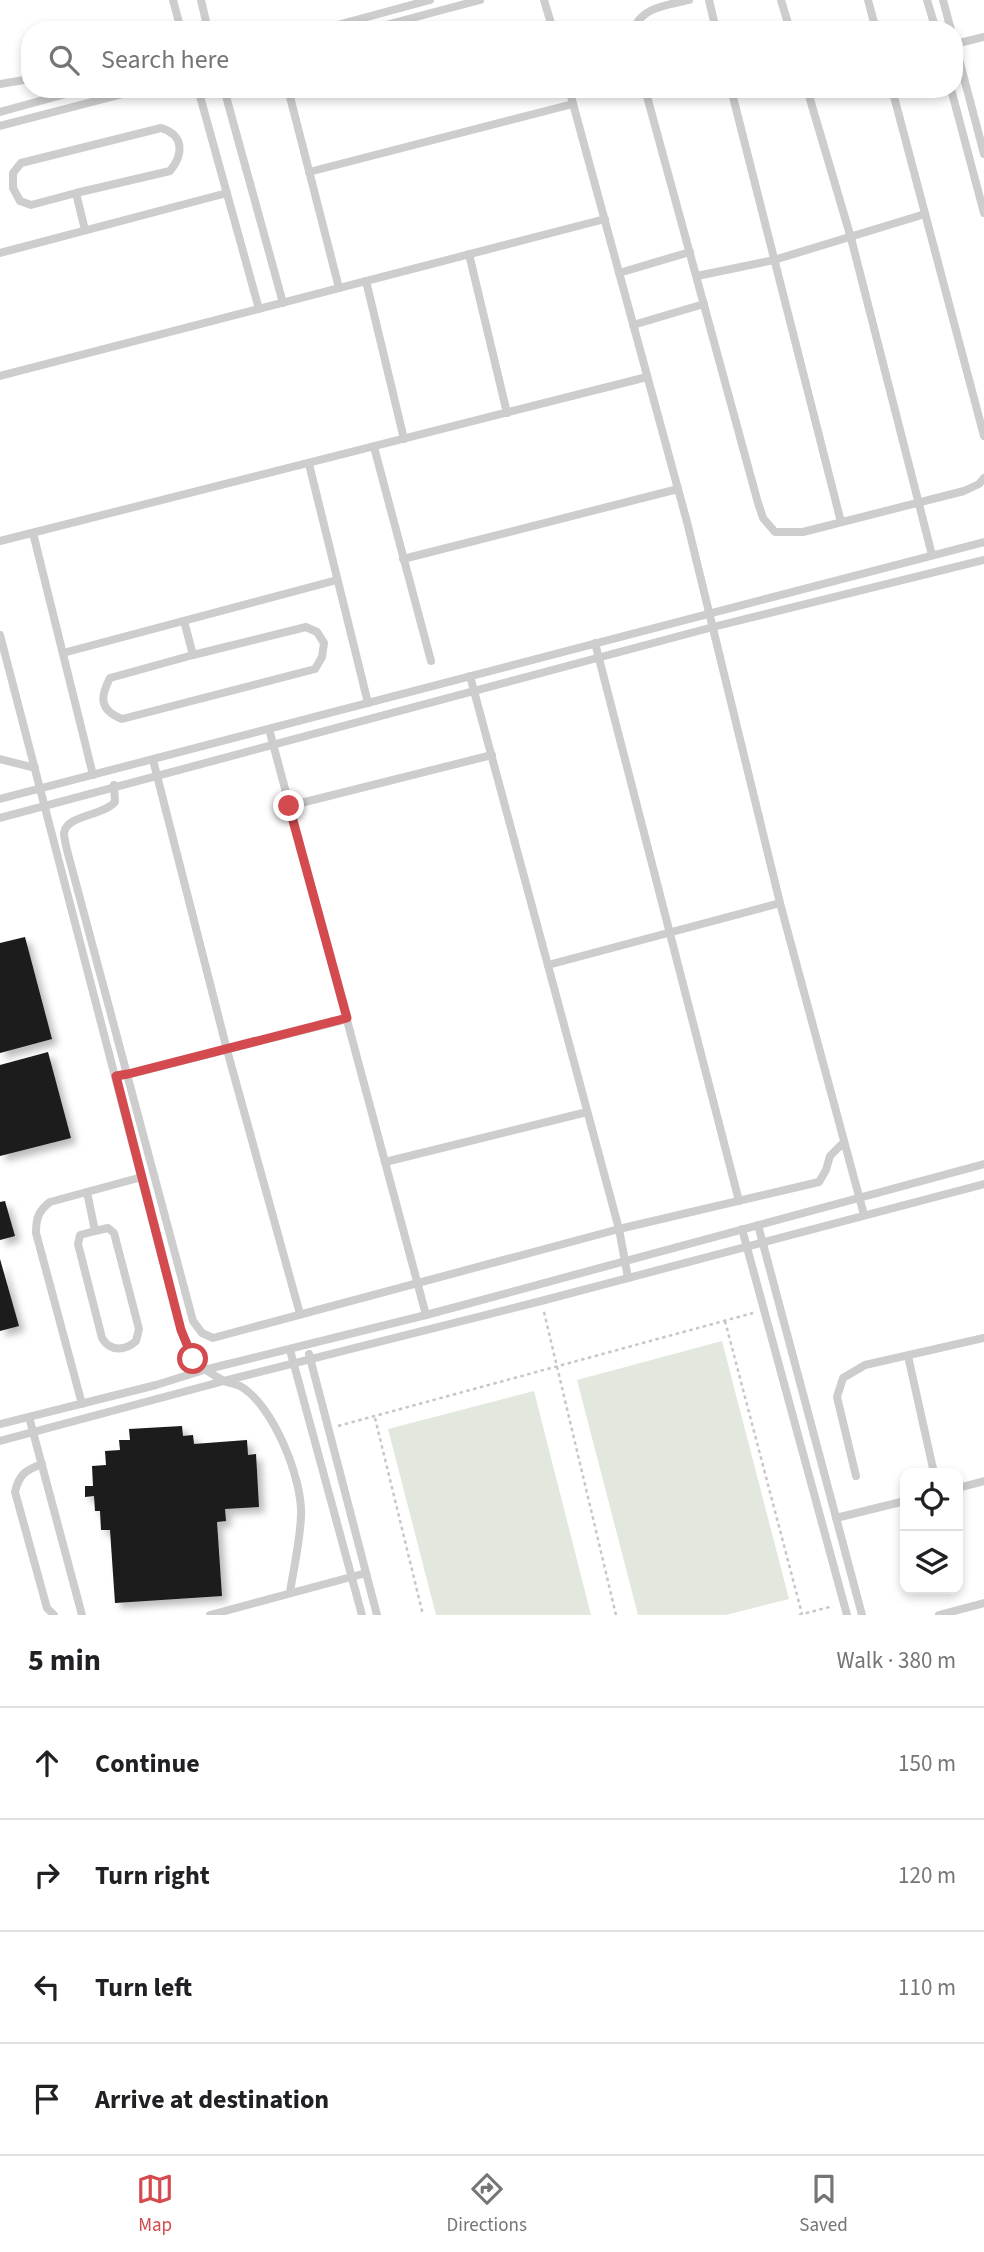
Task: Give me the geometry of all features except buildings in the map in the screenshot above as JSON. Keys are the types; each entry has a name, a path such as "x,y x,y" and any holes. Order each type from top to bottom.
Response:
{"lane":[{"path":"173,0 179,21"},
{"path":"201,0 206,21"},
{"path":"352,21 430,0"},
{"path":"401,21 480,0"},
{"path":"544,0 550,21"},
{"path":"637,21 650,10 689,0"},
{"path":"709,0 714,21"},
{"path":"781,0 787,21"},
{"path":"868,0 874,21"},
{"path":"928,0 934,21"},
{"path":"943,0 949,21"},
{"path":"963,41 984,37"},
{"path":"963,73 984,154"},
{"path":"0,84 21,80"},
{"path":"0,112 52,98"},
{"path":"0,126 107,98"},
{"path":"201,98 259,309"},
{"path":"226,98 283,303"},
{"path":"290,98 339,288"},
{"path":"571,98 678,489 780,903 864,1215"},
{"path":"647,98 758,503 767,525 775,532 794,533 964,491 979,484 984,478"},
{"path":"733,98 841,522"},
{"path":"810,98 851,238 932,555"},
{"path":"894,98 984,436"},
{"path":"953,98 984,213"},
{"path":"309,172 573,104"},
{"path":"161,128 171,131 179,144 179,160 170,171 76,193 31,205 20,201 13,188 13,173 21,163 161,128"},
{"path":"76,193 85,230"},
{"path":"0,253 227,193"},
{"path":"697,276 774,260 925,214"},
{"path":"0,376 604,219"},
{"path":"619,273 690,252"},
{"path":"469,254 507,413"},
{"path":"366,281 404,439"},
{"path":"633,325 704,304"},
{"path":"0,541 647,377"},
{"path":"374,447 431,661"},
{"path":"309,464 368,703"},
{"path":"403,559 678,489"},
{"path":"33,533 93,775"},
{"path":"0,799 984,542"},
{"path":"0,818 114,785 598,657 984,560"},
{"path":"63,653 337,580"},
{"path":"184,621 193,655"},
{"path":"306,627 317,632 324,643 322,657 315,669 121,719 110,714 103,702 104,690 110,678 193,655 306,627"},
{"path":"0,635 181,1330 193,1359 204,1370 241,1387 251,1395 275,1426 293,1465 301,1514 290,1592"},
{"path":"595,643 739,1201"},
{"path":"470,676 618,1229 628,1278"},
{"path":"269,729 426,1315"},
{"path":"289,806 492,755"},
{"path":"0,759 35,768"},
{"path":"153,760 227,1049 300,1314"},
{"path":"114,785 115,802 108,810 73,821 64,833 193,1321 202,1333 213,1338 618,1229 819,1182 827,1170 830,1156 843,1143"},
{"path":"548,965 780,903"},
{"path":"116,1076 347,1018"},
{"path":"385,1162 587,1112"},
{"path":"0,1424 426,1315 984,1164"},
{"path":"82,1404 36,1233 36,1219 41,1209 50,1202 142,1177"},
{"path":"0,1441 984,1184"},
{"path":"87,1192 95,1231"},
{"path":"758,1225 862,1615"},
{"path":"108,1228 112,1230 124,1269 139,1329 135,1341 125,1348 111,1348 106,1345 95,1311 78,1239 80,1235 95,1231 108,1228"},
{"path":"742,1229 847,1615"},
{"path":"856,1476 838,1397 843,1378 864,1365 984,1338"},
{"path":"307,1346 377,1615"},
{"path":"290,1350 362,1615"},
{"path":"908,1356 933,1468"},
{"path":"156,1385 163,1388 156,1399"},
{"path":"29,1417 80,1614"},
{"path":"42,1464 26,1470 18,1479 15,1492 47,1608 54,1615"},
{"path":"963,1487 984,1481"},
{"path":"836,1518 900,1502"},
{"path":"210,1615 247,1610 290,1592 366,1573"},
{"path":"939,1615 984,1603"}],"path":[{"path":"541,1301 616,1615"},
{"path":"328,1429 764,1310"},
{"path":"725,1321 801,1615 844,1604"},
{"path":"375,1416 423,1615"}],"shaded area":[{"path":"722,1341 789,1599 726,1615 638,1615 577,1380"},
{"path":"534,1391 591,1615 436,1615 388,1429"}],"route":[{"path":"193,1359 181,1330 116,1076 347,1018 289,806"}]}
